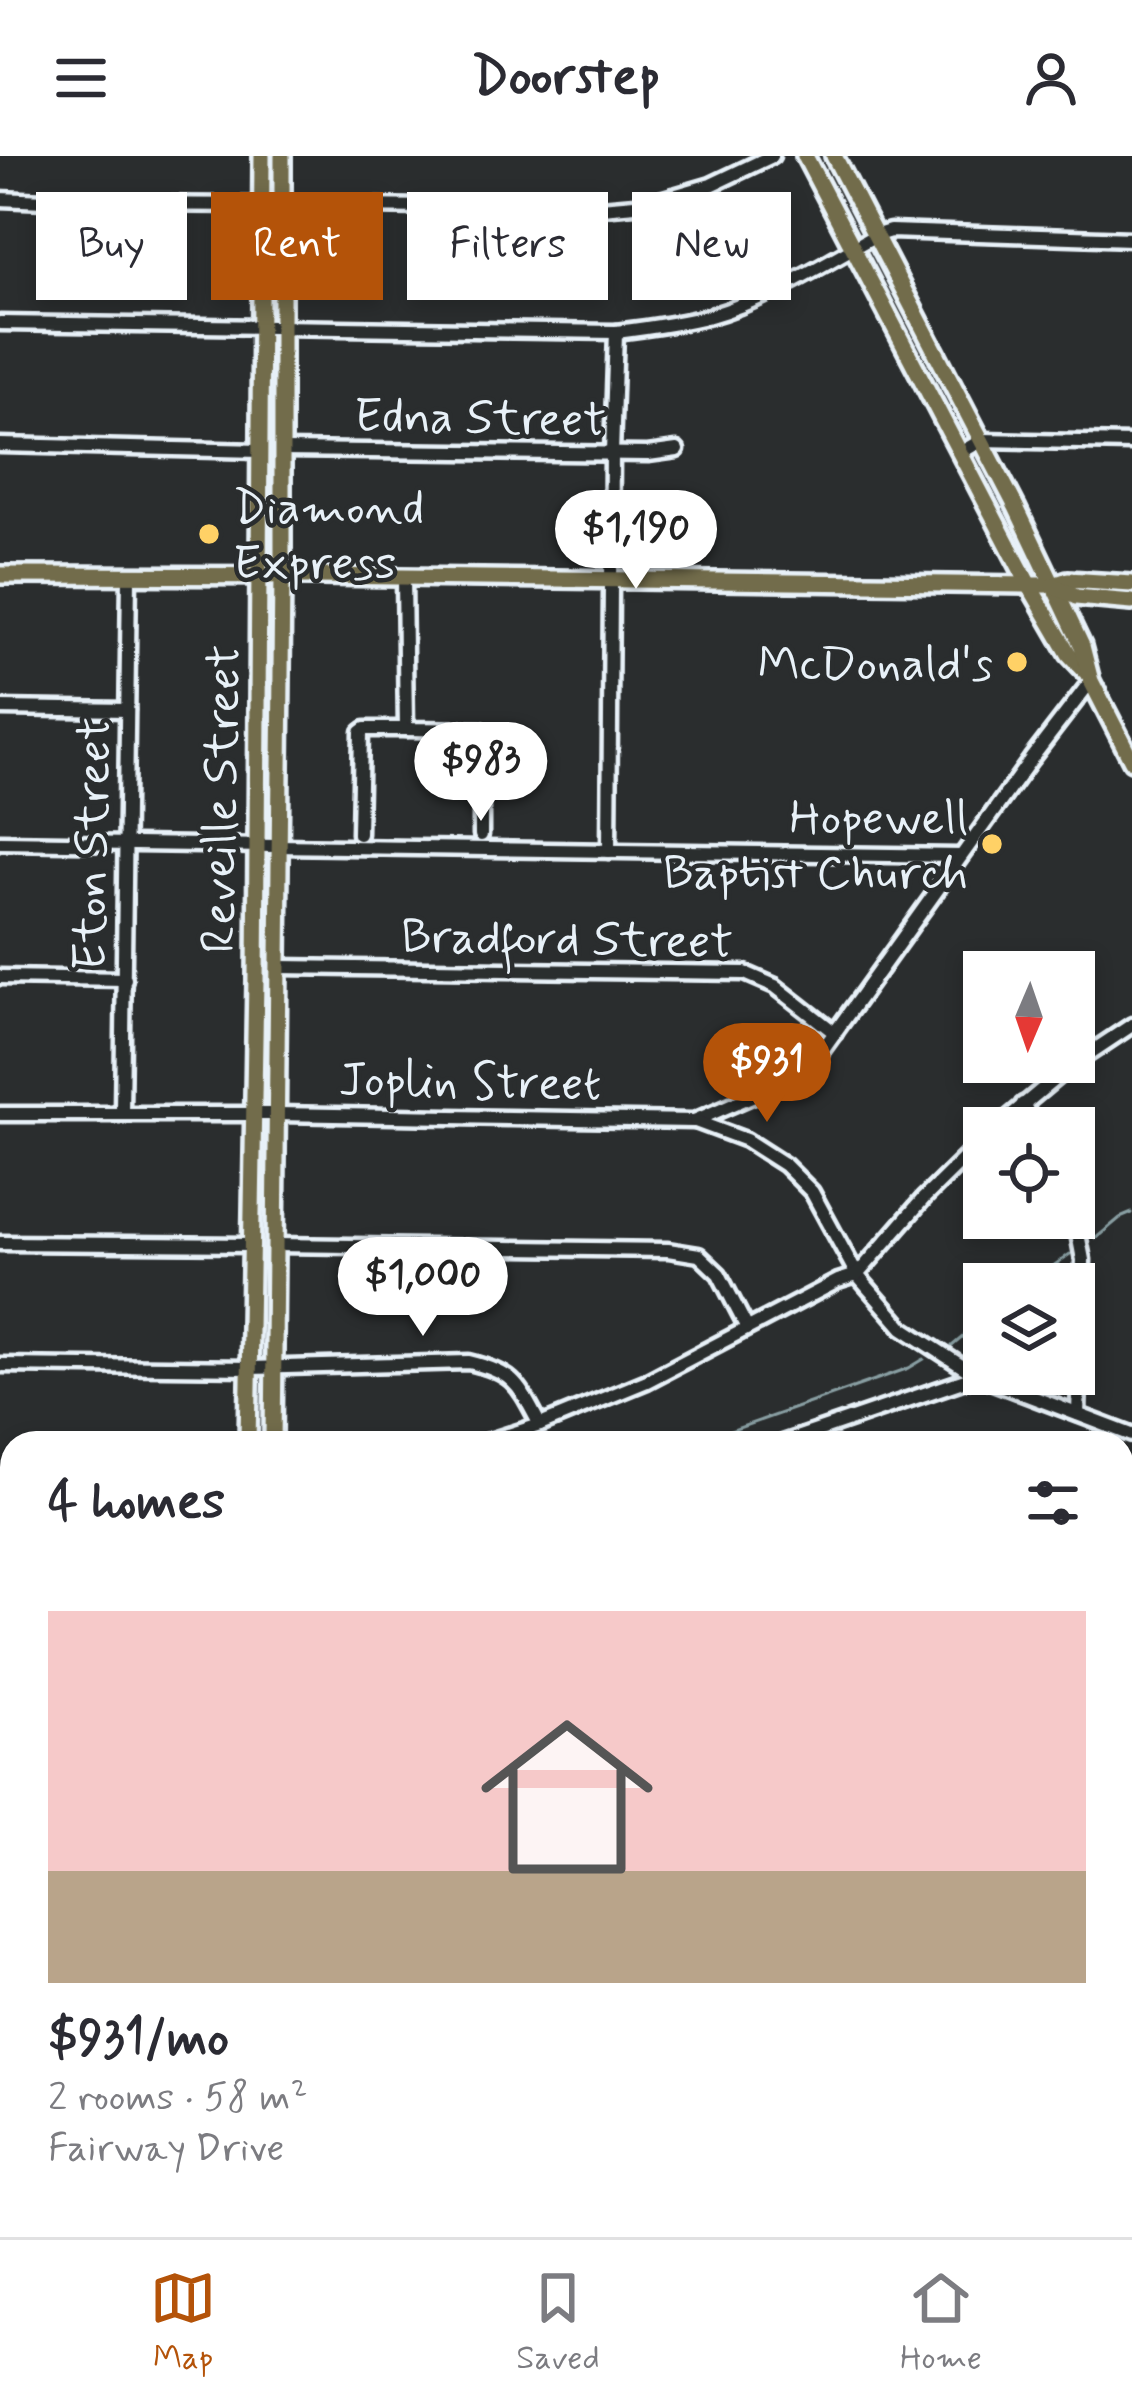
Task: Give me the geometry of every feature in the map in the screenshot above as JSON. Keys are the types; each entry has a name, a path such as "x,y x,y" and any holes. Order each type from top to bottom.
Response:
{"main road":[{"name":"Reveille Street","path":"262,156 262,192"},
{"name":"Reveille Street","path":"282,156 282,192"},
{"path":"805,156 1029,585 1069,654 1124,730 1132,761"},
{"path":"834,156 982,440 1082,646 1090,678"},
{"name":"Reveille Street","path":"248,1431 262,300"},
{"name":"Reveille Street","path":"273,1431 282,300"},
{"path":"910,356 932,344"},
{"path":"0,575 1132,584"},
{"path":"1053,585 1076,596 1132,602"}],"street":[{"path":"383,206 590,209 646,204 711,185 772,156"},
{"path":"0,199 211,205"},
{"path":"0,323 616,332 715,314 874,236 896,231 1132,239"},
{"path":"609,851 616,332"},
{"path":"960,453 982,440 1132,443"},
{"path":"0,445 261,451"},
{"name":"Edna Street","path":"282,450 676,450"},
{"name":"Eton Street","path":"122,1113 129,576"},
{"path":"404,578 406,729"},
{"name":"Joplin Street","path":"0,1114 694,1121 770,1088 818,1056 1090,678"},
{"path":"0,708 128,710"},
{"path":"359,834 362,733 365,729 406,729 481,730 481,835"},
{"path":"0,842 961,856"},
{"name":"Bradford Street","path":"279,968 745,973 775,986 835,1033"},
{"path":"0,977 125,979"},
{"path":"1020,1107 1128,1027 1132,1046"},
{"path":"694,1121 746,1140 785,1166 812,1192 857,1275 903,1328 963,1367"},
{"path":"519,1431 647,1381 857,1275 963,1159"},
{"path":"1078,1414 1083,1260 1079,1239"},
{"path":"0,1244 253,1245"},
{"path":"275,1245 683,1252 699,1256 719,1274 747,1328"},
{"path":"0,1365 274,1368 469,1362 497,1369 519,1386 540,1424"},
{"path":"819,1431 963,1381"},
{"path":"1028,1395 1122,1431"}],"waterway":[{"path":"1095,1239 1132,1213"},
{"path":"1057,1263 1070,1254"},
{"path":"952,1346 963,1337"},
{"path":"730,1431 924,1359"}],"place":[{"name":"Diamond Express","path":"209,534"},
{"name":"McDonald's","path":"1017,662"},
{"name":"Hopewell Baptist Church","path":"992,844"}]}
